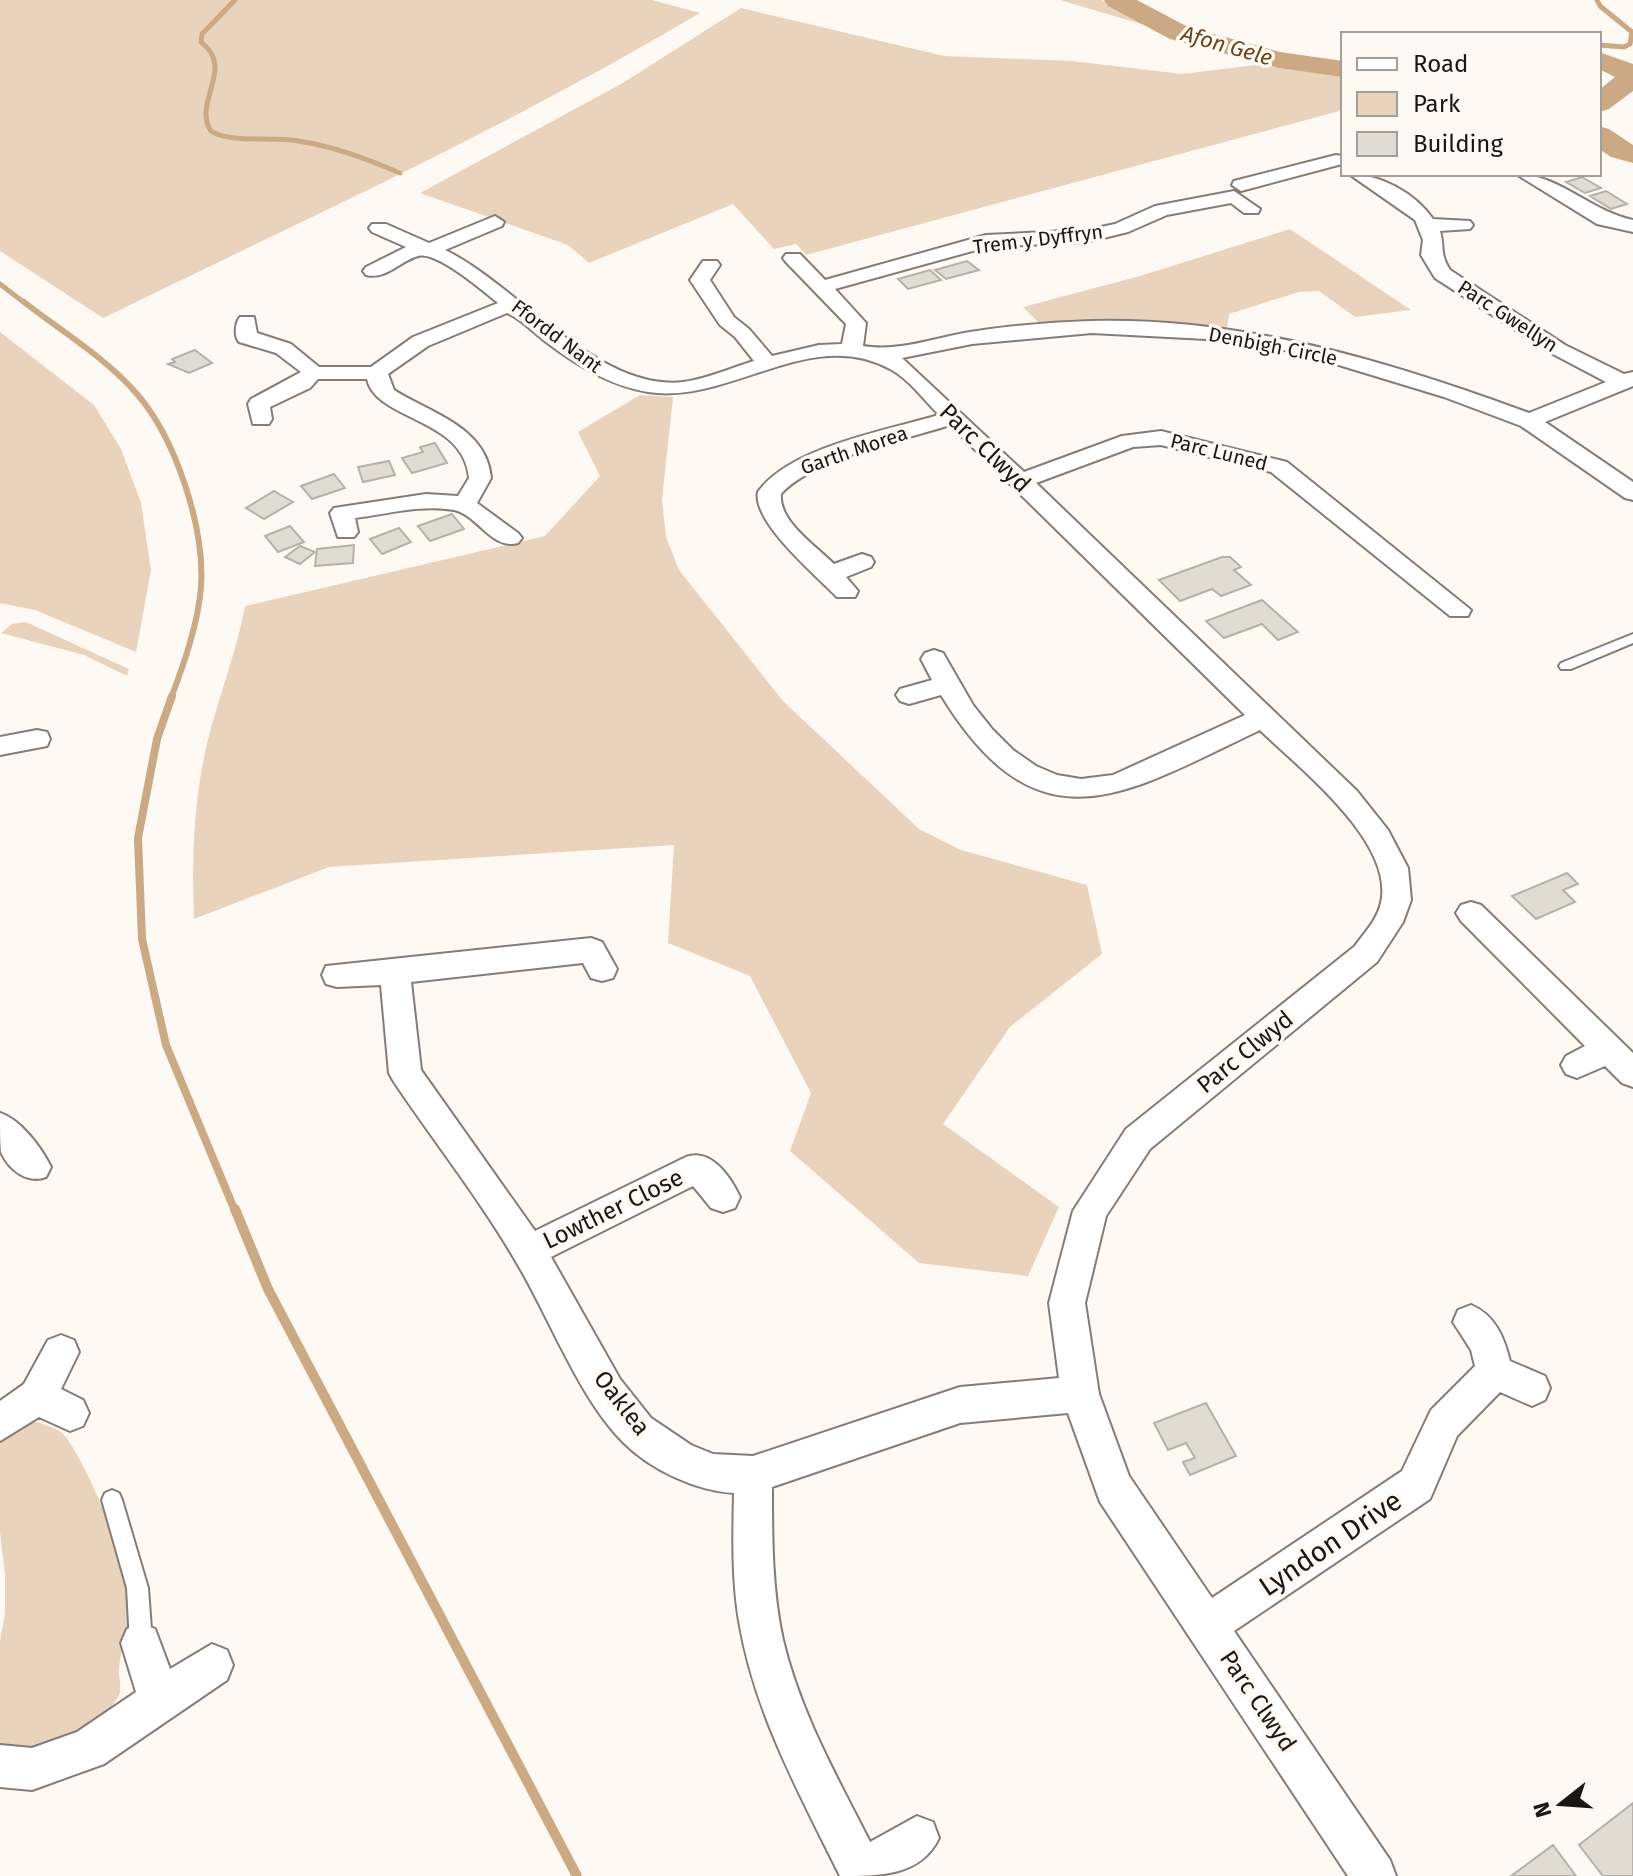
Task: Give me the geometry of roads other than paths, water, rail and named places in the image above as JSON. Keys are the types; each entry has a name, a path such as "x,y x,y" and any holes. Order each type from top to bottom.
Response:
{"street":[{"path":"1317,147 1339,162"},
{"path":"1241,185 1339,162"},
{"path":"1361,176 1420,214 1430,225 1463,225"},
{"path":"1504,182 1523,176"},
{"path":"1528,176 1604,220 1633,226"},
{"path":"1264,179 1284,193"},
{"name":"Trem y Dyffryn","path":"821,287 986,241 1087,236 1121,228 1162,210 1234,197 1251,209"},
{"path":"367,267 495,222"},
{"name":"Parc Gwellyn","path":"1430,225 1435,243 1431,255 1442,274 1558,349 1628,380"},
{"name":"Ffordd Nant","path":"379,228 460,265 592,366 633,384 681,389 816,352 868,352"},
{"path":"793,258 856,323 868,352"},
{"path":"699,276 727,321 742,333 768,365"},
{"path":"238,396 260,412 313,373 377,373 395,355 494,309 515,305"},
{"name":"Denbigh Circle","path":"868,352 1031,330 1092,327 1225,334 1299,346 1452,392 1529,421 1633,493"},
{"path":"222,350 247,329 305,362 313,373"},
{"name":"Parc Clwyd","path":"868,352 900,365 1347,798 1378,835 1391,861 1399,888 1392,916 1366,954 1138,1139 1090,1211 1067,1303 1080,1394 1114,1488 1374,1876"},
{"path":"377,373 378,385 385,395 423,412 466,447 478,463 480,476 476,488 464,504"},
{"path":"1529,421 1628,380"},
{"name":"Garth Morea","path":"862,562 837,583 778,521 769,507 769,493 778,480 805,465 954,417"},
{"name":"Parc Luned","path":"1020,481 1123,433 1161,438 1279,467 1419,592 1459,610"},
{"path":"316,517 344,522 426,501 464,504 510,538"},
{"path":"934,659 947,685 997,754 1016,769 1042,781 1070,788 1115,785 1263,717"},
{"path":"909,695 947,685"},
{"path":"1,743 37,739"},
{"path":"1471,913 1633,1074"},
{"path":"337,975 602,955"},
{"name":"Oaklea","path":"395,972 405,1073 529,1251 607,1392 638,1431 678,1458 713,1473 753,1475 960,1405 1080,1394"},
{"path":"1577,1065 1608,1050"},
{"path":"3,1137 34,1167"},
{"name":"Lowther Close","path":"529,1251 710,1162 723,1197"},
{"path":"1471,1322 1487,1342 1495,1372 1532,1388"},
{"path":"0,1423 37,1397 61,1352"},
{"name":"Lyndon Drive","path":"1207,1625 1416,1485 1444,1423 1495,1372"},
{"path":"37,1397 70,1413"},
{"path":"753,1475 752,1549 763,1639 792,1732 863,1874 917,1838"},
{"path":"141,1643 160,1701"},
{"path":"0,1766 32,1769 89,1749 212,1665"}],"lane":[{"path":"1566,666 1633,638"},
{"path":"112,1500 136,1572 142,1621 141,1643"}],"waterway":[{"path":"235,0 202,34 201,42 211,52 215,63 206,109 211,131 241,139 311,143 400,173"},
{"name":"Afon Gele","path":"1117,0 1179,33 1279,60 1341,69"},
{"path":"1597,0 1600,6 1632,32 1630,44 1624,47 1601,45"},
{"name":"Afon Gele","path":"1601,61 1620,67 1630,75 1625,84 1601,102"},
{"name":"Afon Gele","path":"1601,136 1622,151 1633,154"},
{"path":"0,284 26,304"},
{"path":"24,302 97,357 137,394 164,435 185,485 198,538 201,587 194,629 171,698"},
{"path":"172,696 157,739 138,838 142,939 166,1045 235,1211"},
{"path":"235,1209 268,1289 577,1876"}]}
